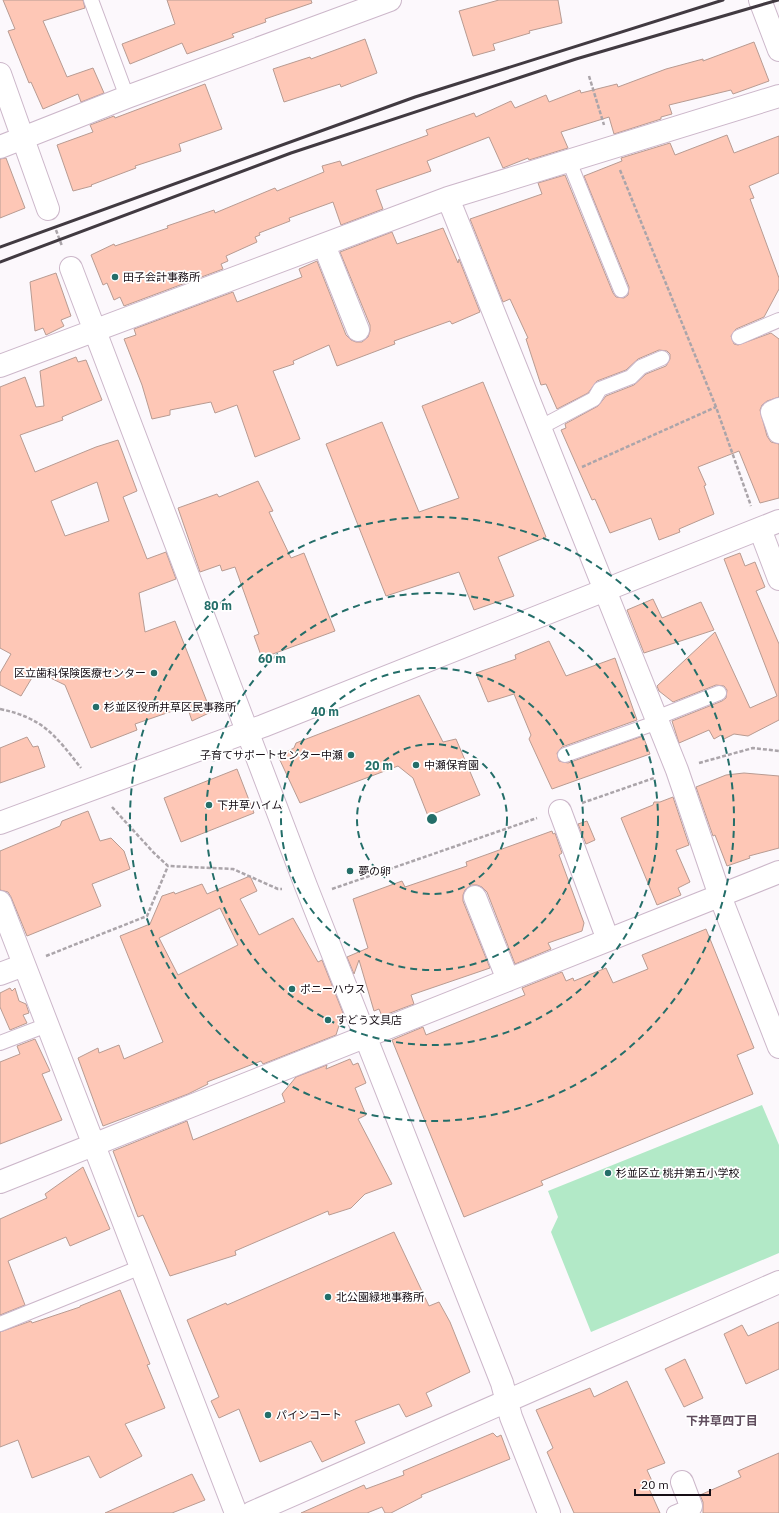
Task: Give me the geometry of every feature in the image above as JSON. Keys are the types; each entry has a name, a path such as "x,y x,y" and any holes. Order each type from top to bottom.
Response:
{"street":[{"path":"760,0 779,50"},
{"path":"0,147 127,97 381,1"},
{"path":"0,74 48,209"},
{"path":"0,366 448,198 779,96"},
{"path":"448,198 541,427 677,770 720,896 779,1047"},
{"path":"324,245 358,330"},
{"path":"71,268 306,886 502,1383 511,1417 549,1513"},
{"path":"779,409 772,412 779,432"},
{"path":"0,823 248,731 769,525 779,580"},
{"path":"560,810 608,940"},
{"path":"0,1182 366,1038 779,872"},
{"path":"475,896 508,980"},
{"path":"0,902 236,1513"},
{"path":"0,974 24,965"},
{"path":"251,1513 779,1282"},
{"path":"682,1482 683,1510"}],"lane":[{"path":"91,0 127,97"},
{"path":"570,161 621,290"},
{"path":"738,337 779,320"},
{"path":"541,427 594,399 600,389 631,377 641,368 662,358"},
{"path":"565,755 657,720 719,693"},
{"path":"0,1043 47,1025"},
{"path":"0,1324 141,1267"}],"path":[{"path":"589,76 612,148 716,408 769,525"},
{"path":"48,209 71,268"},
{"path":"561,477 716,408"},
{"path":"0,709 16,712 39,722 63,744 84,771 92,788 168,866 233,869 278,889 306,886 335,889 677,770 753,748 779,751"},
{"path":"24,965 147,916 168,866"}],"green space":[{"path":"762,1105 779,1145 779,1253 591,1332 551,1232 558,1217 548,1191"}],"building":[{"path":"3,0 83,0 85,8 43,21 67,77 93,68 104,93 81,102 78,94 43,109 31,82 29,83 8,31 15,29"},
{"path":"167,0 311,0 312,3 265,19 266,22 232,34 234,37 187,54 182,43 130,64 122,44 175,24"},
{"path":"499,0 558,0 562,23 529,31 530,33 493,44 495,50 473,56 459,11"},
{"path":"365,39 377,73 341,87 340,84 284,102 273,69 310,57 311,59"},
{"path":"754,42 769,81 733,94 731,90 669,105 672,114 614,134 609,117 561,132 568,148 529,160 528,158 503,168 489,137 427,161 431,171 376,190 383,209 341,225 333,202 289,218 290,221 259,233 260,235 255,237 257,242 226,256 228,261 221,264 223,269 124,306 120,297 114,300 107,283 103,285 91,255 114,244 115,246 168,228 167,226 214,210 215,213 275,188 277,191 324,172 322,166 340,161 342,166 428,135 426,130 474,113 476,117 511,101 515,108 546,95 549,102 580,90 581,93 617,84 618,87 666,69 703,59 703,61"},
{"path":"205,84 222,129 179,144 181,151 135,166 136,168 91,185 92,186 73,191 57,145 93,132 90,125 114,116 115,118"},
{"path":"727,135 734,153 779,136 779,173 749,186 754,198 750,199 779,278 779,289 764,317 736,329 731,336 734,344 738,345 771,333 779,339 779,397 767,401 762,405 760,410 767,436 771,442 779,444 779,498 760,503 739,451 698,467 706,485 704,486 714,514 679,529 680,532 659,540 651,518 610,533 595,499 592,500 561,430 566,428 565,424 598,406 606,396 634,385 646,374 666,366 670,359 670,354 667,351 659,350 638,359 626,370 597,381 588,393 557,409 546,384 541,385 526,339 528,338 510,299 503,302 470,219 542,194 538,183 565,175 613,293 616,297 624,298 628,295 629,287 584,176 622,161 621,158 670,143 675,155"},
{"path":"6,158 25,208 0,218 0,159"},
{"path":"443,228 458,263 459,259 480,312 452,324 450,321 394,341 395,344 337,366 329,345 293,361 294,364 273,371 300,439 255,457 237,405 215,413 211,402 170,410 170,415 152,419 142,385 124,339 136,335 134,329 233,292 237,302 302,277 299,269 317,261 346,335 351,340 362,342 368,337 370,325 340,252 392,232 397,244"},
{"path":"56,273 71,316 61,320 64,326 46,335 43,328 35,331 30,282"},
{"path":"76,357 78,362 86,360 102,400 62,417 63,420 20,435 35,472 96,447 118,440 137,491 123,497 147,559 166,552 176,579 139,593 145,632 175,621 211,712 192,721 187,706 135,724 137,730 91,748 65,685 36,671 21,696 0,685 0,673 11,654 0,648 0,387 25,377 36,407 44,406 40,371","holes":["97,482 109,521 65,536 51,501"]},
{"path":"483,382 546,537 498,557 514,596 474,610 459,572 386,596 326,444 382,422 419,512 459,498 422,406"},
{"path":"258,481 273,511 269,512 291,558 304,553 335,631 262,658 254,636 259,634 235,567 222,571 220,565 200,572 178,508 217,494 219,497"},
{"path":"740,553 745,566 755,562 765,587 756,591 779,644 779,720 748,736 734,734 724,739 721,735 714,739 709,730 679,743 672,721 722,701 726,698 727,690 724,686 716,685 673,702 659,691 657,686 715,632 750,708 777,696 724,559"},
{"path":"653,599 662,618 701,602 714,630 644,653 627,610"},
{"path":"549,641 566,676 615,658 637,720 562,747 557,753 559,761 568,763 643,736 650,754 552,789 529,739 531,735 514,694 488,702 476,673 516,659 515,655"},
{"path":"419,695 443,742 456,739 480,795 428,816 413,778 398,766 300,803 278,756 294,748 296,743"},
{"path":"27,737 33,747 38,746 45,767 0,783 0,748"},
{"name":"下井草ハイム","path":"237,769 254,813 181,842 164,798"},
{"path":"744,773 779,776 779,848 749,856 750,858 727,866 715,835 713,836 696,787 726,775"},
{"path":"673,797 689,845 676,850 690,882 678,888 681,895 657,905 621,818 653,805 654,802 660,802"},
{"path":"88,811 100,841 111,838 124,851 130,869 92,884 101,906 27,936 11,897 8,892 0,890 0,851 60,826 62,821"},
{"path":"587,821 595,840 586,844 578,824"},
{"path":"552,831 553,834 555,833 562,853 559,855 584,923 582,931 548,943 551,949 515,964 487,892 482,887 471,885 465,890 463,901 490,968 411,995 414,1004 382,1016 379,1009 374,1011 359,960 354,974 347,957 368,948 353,899 402,881 405,887 467,866 466,862"},
{"path":"250,876 257,891 240,899 259,935 293,918 318,962 322,960 343,1013 336,1035 263,1064 261,1061 207,1082 208,1084 188,1094 103,1126 78,1058 98,1048 99,1053 119,1045 124,1059 163,1042 120,936 150,924 162,896 174,892 175,894 202,884 207,894","holes":["220,908 238,945 178,975 159,938"]},
{"path":"706,929 754,1048 737,1055 753,1094 541,1181 543,1185 464,1217 392,1040 423,1027 426,1035 525,995 522,988 562,972 566,981 573,978 574,981 606,968 613,983 648,969 642,955"},
{"path":"10,988 12,991 15,988 19,1001 26,1004 29,1013 23,1015 27,1023 10,1030 0,1007 0,993"},
{"path":"35,1039 50,1071 42,1074 62,1120 0,1144 0,1062 20,1054 17,1046"},
{"path":"350,1059 353,1065 358,1063 366,1083 355,1088 366,1115 358,1119 392,1184 365,1194 351,1208 329,1215 328,1211 235,1251 236,1255 170,1276 143,1215 138,1217 113,1151 187,1121 193,1140 285,1102 282,1094 296,1077 327,1065 326,1069"},
{"path":"83,1167 110,1229 70,1246 66,1237 8,1261 25,1305 0,1315 0,1219 47,1198 45,1194"},
{"path":"394,1232 429,1306 439,1302 450,1322 470,1372 426,1393 432,1406 406,1417 399,1404 355,1421 365,1443 322,1462 311,1441 260,1462 239,1409 219,1418 211,1401 219,1397 187,1320 226,1303 227,1305"},
{"path":"120,1290 150,1364 147,1365 165,1408 125,1424 142,1456 100,1478 89,1456 32,1478 18,1440 0,1447 0,1332 31,1321 32,1323 80,1307"},
{"path":"779,1322 779,1369 746,1384 724,1334 742,1325 748,1336"},
{"path":"685,1359 703,1398 684,1407 665,1369"},
{"path":"627,1381 665,1463 647,1470 652,1481 647,1484 660,1513 574,1513 547,1452 553,1448 536,1410 590,1388 594,1397"},
{"path":"493,1433 497,1437 501,1435 510,1459 421,1495 422,1497 391,1513 385,1513 382,1507 367,1513 301,1513 364,1485 366,1489 404,1475 403,1471"},
{"path":"779,1453 779,1513 703,1513 703,1502 700,1495 741,1477 738,1471"},
{"path":"192,1474 205,1500 172,1513 105,1513"}],"railway":[{"path":"0,247 415,97 723,0"},
{"path":"0,262 291,153 576,59 778,0"}],"place":[{"name":"田子会計事務所","path":"115,277"},
{"name":"区立歯科保険医療センター","path":"154,673"},
{"name":"杉並区役所井草区民事務所","path":"96,707"},
{"name":"子育てサポートセンター中瀬","path":"351,755"},
{"name":"中瀬保育園","path":"416,765"},
{"name":"下井草ハイム","path":"209,805"},
{"name":"夢の卵","path":"350,871"},
{"name":"ポニーハウス","path":"292,989"},
{"name":"すどう文具店","path":"328,1020"},
{"name":"杉並区立 桃井第五小学校","path":"608,1173"},
{"name":"北公園緑地事務所","path":"328,1297"},
{"name":"パインコート","path":"268,1415"}],"district":[{"name":"下井草四丁目","path":"722,1420"}]}
